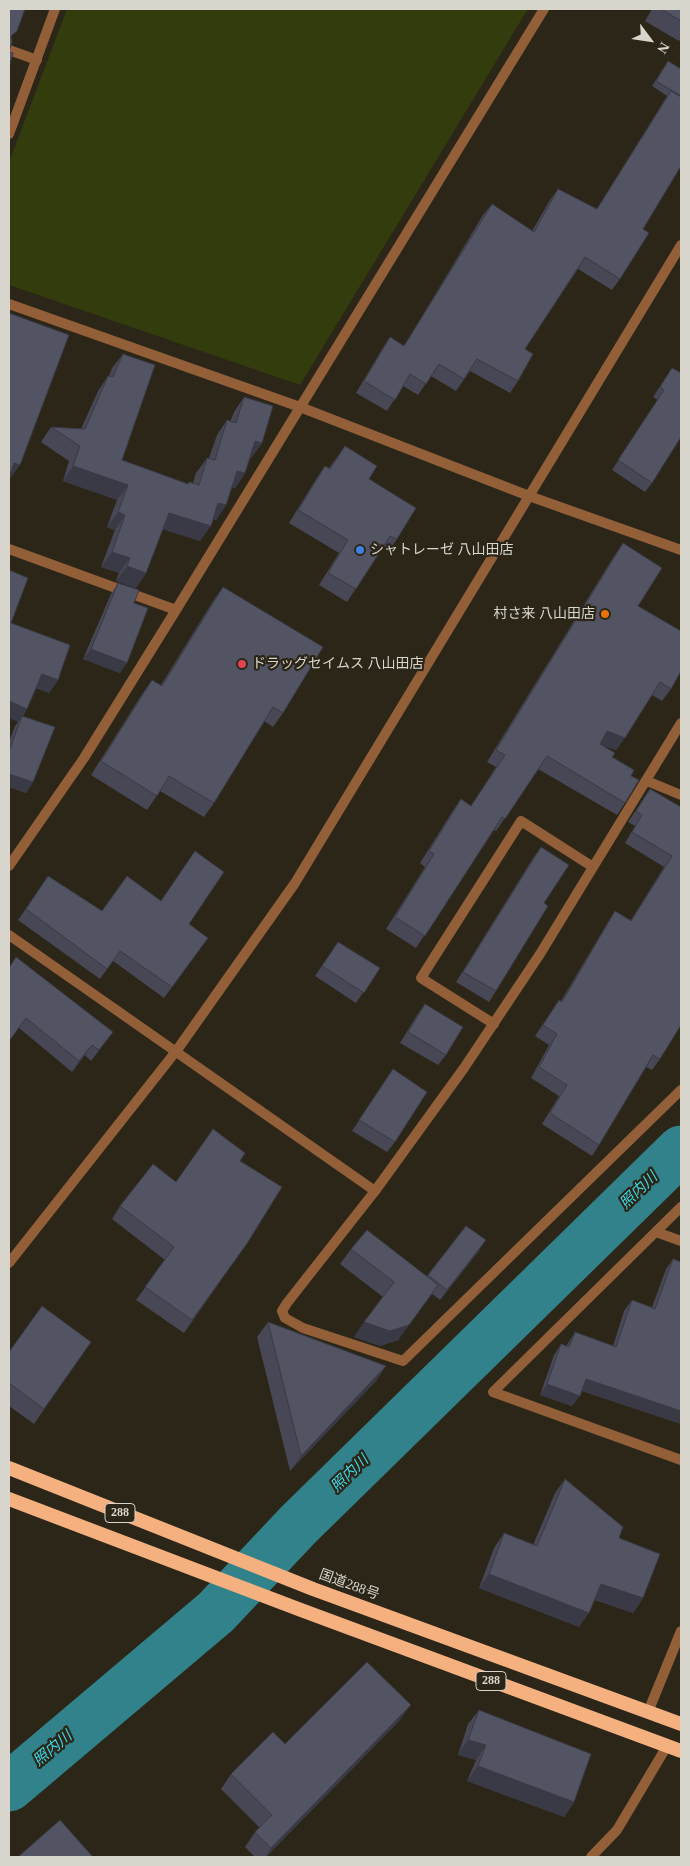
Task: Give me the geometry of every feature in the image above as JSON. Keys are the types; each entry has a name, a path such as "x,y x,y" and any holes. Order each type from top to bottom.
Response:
{"highway":[{"name":"国道288号","path":"9,1468 313,1589 681,1724"},
{"name":"288","path":"9,1498 301,1610 681,1751"}],"street":[{"path":"9,134 55,9"},
{"path":"9,866 84,758 544,9"},
{"path":"9,50 37,60"},
{"path":"9,1263 177,1050 295,883 681,245"},
{"path":"9,304 300,407 529,496 681,550"},
{"path":"9,549 176,610"},
{"path":"681,723 594,867 494,1024 375,1191 282,1311 285,1318 303,1328 404,1361 681,1090"},
{"path":"647,781 681,795"},
{"path":"494,1024 422,978 521,821 594,867"},
{"path":"9,934 177,1050 375,1191"},
{"path":"681,1207 493,1392 681,1460"},
{"path":"656,1232 681,1241"},
{"path":"648,1712 681,1631"},
{"path":"590,1857 618,1830 667,1746"}],"green space":[{"path":"67,9 528,9 300,385 9,285 9,162"}],"building":[{"path":"9,9 25,9 17,31 11,36 12,42 9,52"},
{"path":"661,9 681,9 681,21"},
{"path":"9,52 13,53 9,67"},
{"path":"668,61 681,69 681,96 656,81"},
{"path":"671,91 681,97 681,166 643,229 649,233 620,279 585,257 525,349 533,354 518,381 477,359 464,379 439,364 426,384 410,374 395,400 364,381 390,337 404,346 492,204 534,232 558,189 597,209"},
{"path":"9,313 69,335 20,465 14,463 9,478"},
{"path":"123,354 155,365 122,460 188,484 189,482 199,485 207,458 215,460 227,420 236,423 244,397 273,406 262,443 255,441 245,473 237,471 226,505 218,503 211,526 169,513 146,573 127,566 130,558 112,552 125,515 118,512 128,485 73,466 80,446 51,427 85,429 108,376 113,377"},
{"path":"672,368 681,373 681,437 652,483 618,460 664,390 660,387"},
{"path":"345,446 377,466 369,479 416,508 397,539 390,536 356,589 328,573 348,540 298,510 325,466 330,469"},
{"path":"623,543 662,568 638,606 681,631 681,671 671,689 660,682 625,738 607,731 600,744 615,753 612,757 634,770 631,776 639,780 625,803 547,756 505,819 502,817 425,936 395,917 434,854 429,851 461,799 471,806 505,755 496,750"},
{"path":"9,570 28,578 11,623 70,645 58,680 42,674 27,709 9,701"},
{"path":"118,583 139,590 134,603 148,608 127,663 91,649"},
{"path":"223,587 323,647 283,713 273,707 214,803 169,776 157,796 101,761 152,680 162,686"},
{"path":"22,716 55,727 33,782 9,774 9,751"},
{"path":"650,789 681,807 681,1025 660,1059 653,1055 599,1145 550,1113 567,1085 539,1067 557,1034 543,1025 559,1000 562,1002 615,911 631,921 672,856 632,832 642,815 636,811"},
{"path":"541,847 569,865 544,903 548,906 496,991 463,972"},
{"path":"195,851 224,872 189,924 208,938 172,987 120,951 107,969 26,909 48,876 102,911 127,876 161,901"},
{"path":"338,942 380,968 364,993 322,966"},
{"path":"16,957 113,1032 99,1050 92,1045 79,1061 26,1018 9,1041 9,968"},
{"path":"425,1004 463,1027 446,1055 408,1032"},
{"path":"393,1069 427,1092 395,1142 359,1120"},
{"path":"213,1129 245,1153 240,1161 282,1187 248,1242 192,1320 145,1287 174,1247 120,1206 153,1164 176,1182"},
{"path":"466,1226 486,1240 447,1290 428,1275"},
{"path":"367,1230 438,1285 409,1325 390,1331 364,1322 394,1282 351,1249"},
{"path":"673,1259 681,1262 681,1411 586,1379 580,1396 547,1384 561,1344 569,1347 575,1332 616,1347 632,1300 655,1309"},
{"path":"42,1306 91,1342 44,1409 9,1383 9,1352"},
{"path":"268,1322 386,1366 301,1456"},
{"path":"565,1479 623,1527 619,1538 660,1554 643,1598 601,1584 589,1613 489,1574 504,1533 537,1546"},
{"path":"367,1662 411,1705 271,1848 255,1832 272,1815 231,1774 273,1732 285,1744"},
{"path":"479,1710 591,1754 574,1802 478,1766 486,1745 468,1740"},
{"path":"60,1820 93,1857 18,1857"}],"waterway":[{"name":"照内川","path":"9,1787 216,1612 298,1525 681,1150"}],"place":[{"name":"シャトレーゼ 八山田店","path":"360,550"},
{"name":"村さ来 八山田店","path":"605,614"},
{"name":"ドラッグセイムス 八山田店","path":"242,664"}]}
